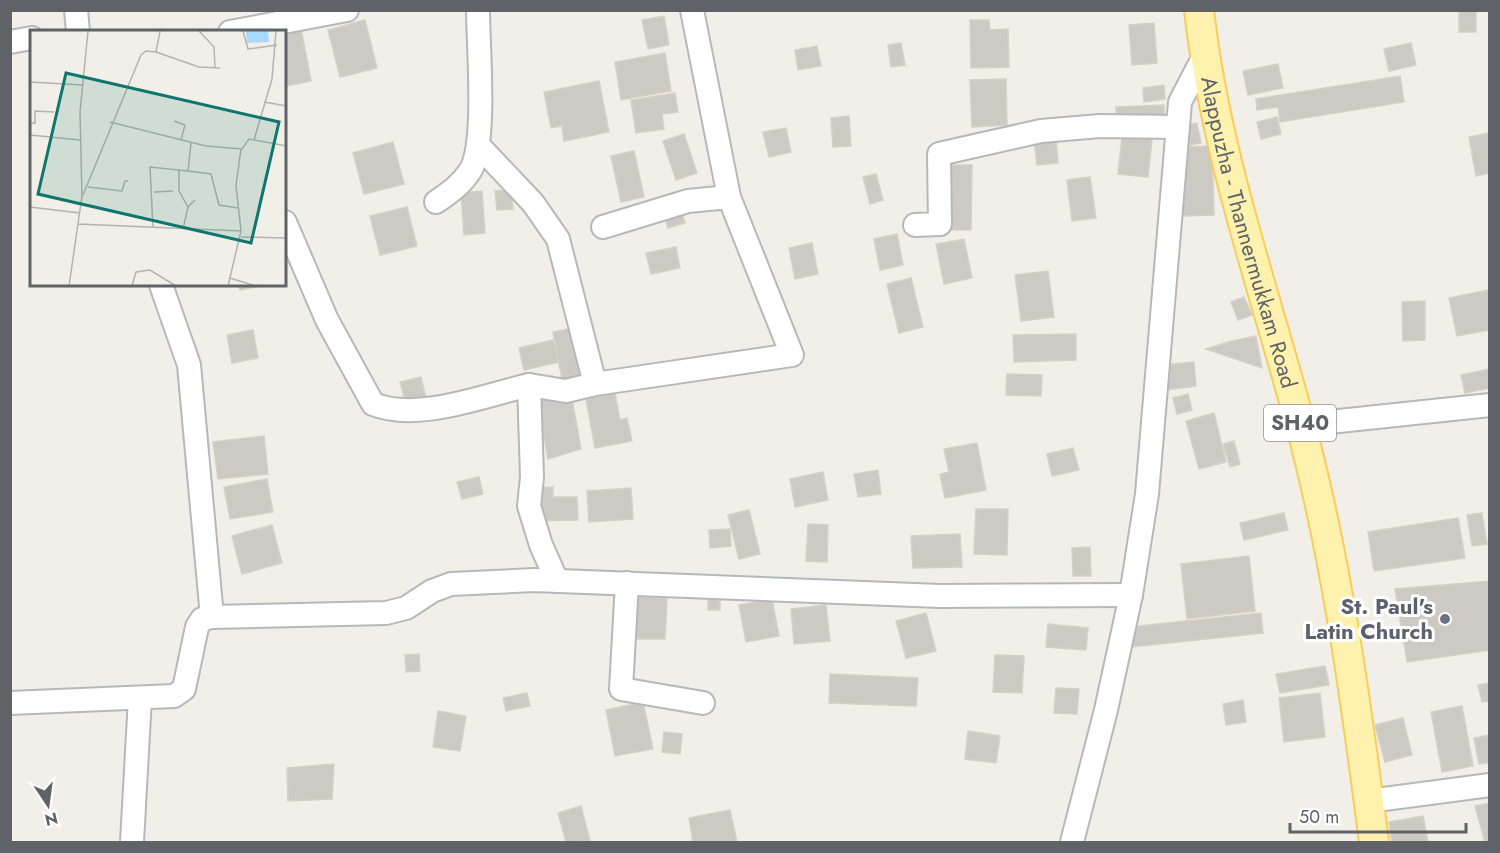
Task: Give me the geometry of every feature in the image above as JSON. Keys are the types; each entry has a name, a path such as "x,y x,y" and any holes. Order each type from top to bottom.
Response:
{"main road":[{"name":"Alappuzha - Thannermukkam Road","path":"1198,10 1204,56 1244,231 1300,425 1342,614 1374,843"}],"street":[{"path":"241,30 347,10"},
{"path":"436,202 457,187 471,170 479,146 478,10"},
{"path":"286,224 327,320 373,404 389,411 440,407 528,385 566,391 595,384 792,356 729,197 692,10"},
{"path":"10,42 30,38"},
{"path":"1072,843 1106,710 1131,595 1147,494 1180,102 1204,56"},
{"path":"915,225 940,224 939,154 1041,131 1100,126 1178,127"},
{"path":"479,146 533,203 558,239 595,384"},
{"path":"603,227 688,201 729,197"},
{"path":"161,286 189,365 212,616"},
{"path":"528,385 532,477 529,506 540,545 557,581"},
{"path":"1300,425 1490,405"},
{"path":"10,703 174,696 184,689 197,627 202,619 212,616 365,615 406,608 432,591 451,584 557,581 940,596 1131,595"},
{"path":"627,584 621,689 704,703"},
{"path":"132,843 140,698"},
{"path":"1369,801 1490,785"}],"building":[{"path":"1459,10 1476,10 1476,32 1459,32"},
{"path":"664,16 669,45 648,49 642,20"},
{"path":"365,20 377,68 340,77 328,30"},
{"path":"970,20 989,20 990,30 1008,29 1009,67 971,68"},
{"path":"300,23 311,81 286,86 286,31"},
{"path":"1154,23 1157,63 1132,65 1129,25"},
{"path":"901,43 905,65 891,67 888,45"},
{"path":"1411,43 1416,65 1389,71 1384,49"},
{"path":"817,46 821,66 798,70 795,50"},
{"path":"665,53 671,91 621,100 615,62"},
{"path":"1278,64 1283,88 1248,95 1243,71"},
{"path":"1400,76 1404,102 1280,122 1278,107 1257,110 1256,99"},
{"path":"1006,79 1007,125 972,127 970,80"},
{"path":"599,81 609,132 564,141 562,126 551,128 544,92"},
{"path":"1164,85 1165,99 1144,102 1143,88"},
{"path":"675,93 678,112 662,114 664,129 636,133 631,100"},
{"path":"1164,105 1164,122 1116,123 1116,107"},
{"path":"849,116 851,146 833,147 831,118"},
{"path":"1277,117 1281,134 1261,139 1257,122"},
{"path":"1197,123 1201,143 1185,146 1181,126"},
{"path":"786,128 791,152 769,157 763,132"},
{"path":"1123,128 1153,131 1148,177 1118,174"},
{"path":"1490,133 1490,173 1476,176 1469,137"},
{"path":"684,134 697,173 676,180 663,141"},
{"path":"1056,137 1058,163 1037,165 1034,139"},
{"path":"393,142 404,184 364,194 353,153"},
{"path":"1212,146 1214,215 1183,216 1182,147"},
{"path":"634,151 644,197 621,202 611,156"},
{"path":"945,165 972,165 971,230 945,230"},
{"path":"876,174 883,200 870,204 863,177"},
{"path":"1090,177 1096,218 1072,221 1067,180"},
{"path":"511,190 513,209 497,210 495,191"},
{"path":"482,191 485,233 464,235 461,193"},
{"path":"407,207 417,246 380,255 370,216"},
{"path":"681,210 685,223 668,228 664,215"},
{"path":"897,234 903,265 880,270 874,239"},
{"path":"964,239 972,278 944,284 936,244"},
{"path":"812,243 818,274 795,279 789,248"},
{"path":"676,247 680,268 651,274 646,253"},
{"path":"1048,271 1054,317 1021,321 1015,275"},
{"path":"911,278 923,327 899,333 887,284"},
{"path":"239,286 262,286 240,290"},
{"path":"1489,290 1490,330 1457,336 1449,298"},
{"path":"1244,297 1252,315 1238,320 1231,302"},
{"path":"1425,301 1425,340 1403,341 1402,302"},
{"path":"579,327 588,379 563,384 553,332"},
{"path":"253,330 258,358 232,363 227,335"},
{"path":"1076,334 1076,360 1014,362 1013,335"},
{"path":"1256,336 1262,368 1206,349 1228,342"},
{"path":"553,340 559,362 524,370 519,348"},
{"path":"1194,362 1196,386 1166,390 1163,365"},
{"path":"1490,369 1490,388 1465,393 1461,375"},
{"path":"1007,374 1042,375 1041,396 1006,395"},
{"path":"421,377 427,403 407,408 400,382"},
{"path":"571,393 581,449 548,459 537,400"},
{"path":"615,393 620,420 627,418 632,441 595,448 586,399"},
{"path":"1188,394 1192,410 1177,414 1173,398"},
{"path":"1214,413 1226,462 1199,469 1186,421"},
{"path":"264,436 268,474 218,479 213,442"},
{"path":"1234,441 1240,464 1230,467 1223,444"},
{"path":"977,443 986,490 945,498 940,474 949,472 944,449"},
{"path":"1073,448 1079,470 1052,476 1047,454"},
{"path":"878,470 881,494 858,497 854,474"},
{"path":"823,472 828,500 795,507 790,479"},
{"path":"479,477 483,494 462,499 457,482"},
{"path":"267,479 273,512 230,519 224,487"},
{"path":"553,487 553,497 577,497 578,520 535,521 534,488"},
{"path":"631,488 633,519 589,522 587,491"},
{"path":"976,509 1008,509 1007,555 974,554"},
{"path":"749,510 760,554 739,559 728,515"},
{"path":"1284,513 1288,530 1244,540 1240,523"},
{"path":"1482,513 1487,544 1472,546 1467,515"},
{"path":"1458,518 1465,558 1374,571 1368,532"},
{"path":"808,524 828,525 827,562 806,561"},
{"path":"272,525 282,563 242,574 232,536"},
{"path":"730,529 731,546 710,548 709,530"},
{"path":"960,534 962,567 913,568 911,536"},
{"path":"1090,547 1091,576 1073,576 1072,548"},
{"path":"1249,556 1255,611 1187,619 1181,564"},
{"name":"St. Paul's Latin Church","path":"1490,581 1490,650 1407,662 1395,589"},
{"path":"708,587 720,587 720,610 708,610"},
{"path":"637,597 667,598 665,639 635,639"},
{"path":"772,599 779,636 746,642 739,605"},
{"path":"826,605 830,641 794,644 791,609"},
{"path":"926,613 936,651 906,658 896,621"},
{"path":"1261,613 1263,633 1131,647 1130,627"},
{"path":"1048,624 1088,628 1086,650 1046,647"},
{"path":"419,654 420,671 406,672 405,655"},
{"path":"995,655 1024,656 1022,693 993,692"},
{"path":"1325,666 1329,685 1280,693 1276,674"},
{"path":"830,674 918,678 916,706 829,703"},
{"path":"1490,683 1490,701 1482,702 1478,685"},
{"path":"1056,688 1079,689 1077,714 1054,713"},
{"path":"527,693 530,706 506,711 503,698"},
{"path":"1320,693 1325,737 1284,742 1279,698"},
{"path":"1243,700 1246,722 1226,725 1223,704"},
{"path":"643,702 653,749 615,756 606,710"},
{"path":"1462,706 1473,766 1442,772 1431,712"},
{"path":"438,711 466,716 460,751 433,747"},
{"path":"1403,718 1412,755 1385,762 1375,725"},
{"path":"968,731 1000,736 996,763 965,759"},
{"path":"664,732 682,734 680,754 662,752"},
{"path":"1490,735 1490,762 1479,764 1474,738"},
{"path":"334,764 332,799 288,801 287,768"},
{"path":"1490,803 1490,842 1485,842 1475,806"},
{"path":"581,806 590,841 566,842 558,813"},
{"path":"730,810 737,842 693,842 689,818"},
{"path":"1423,816 1428,842 1392,842 1389,822"}],"place":[{"name":"St. Paul's Latin Church","path":"1445,619"}]}
